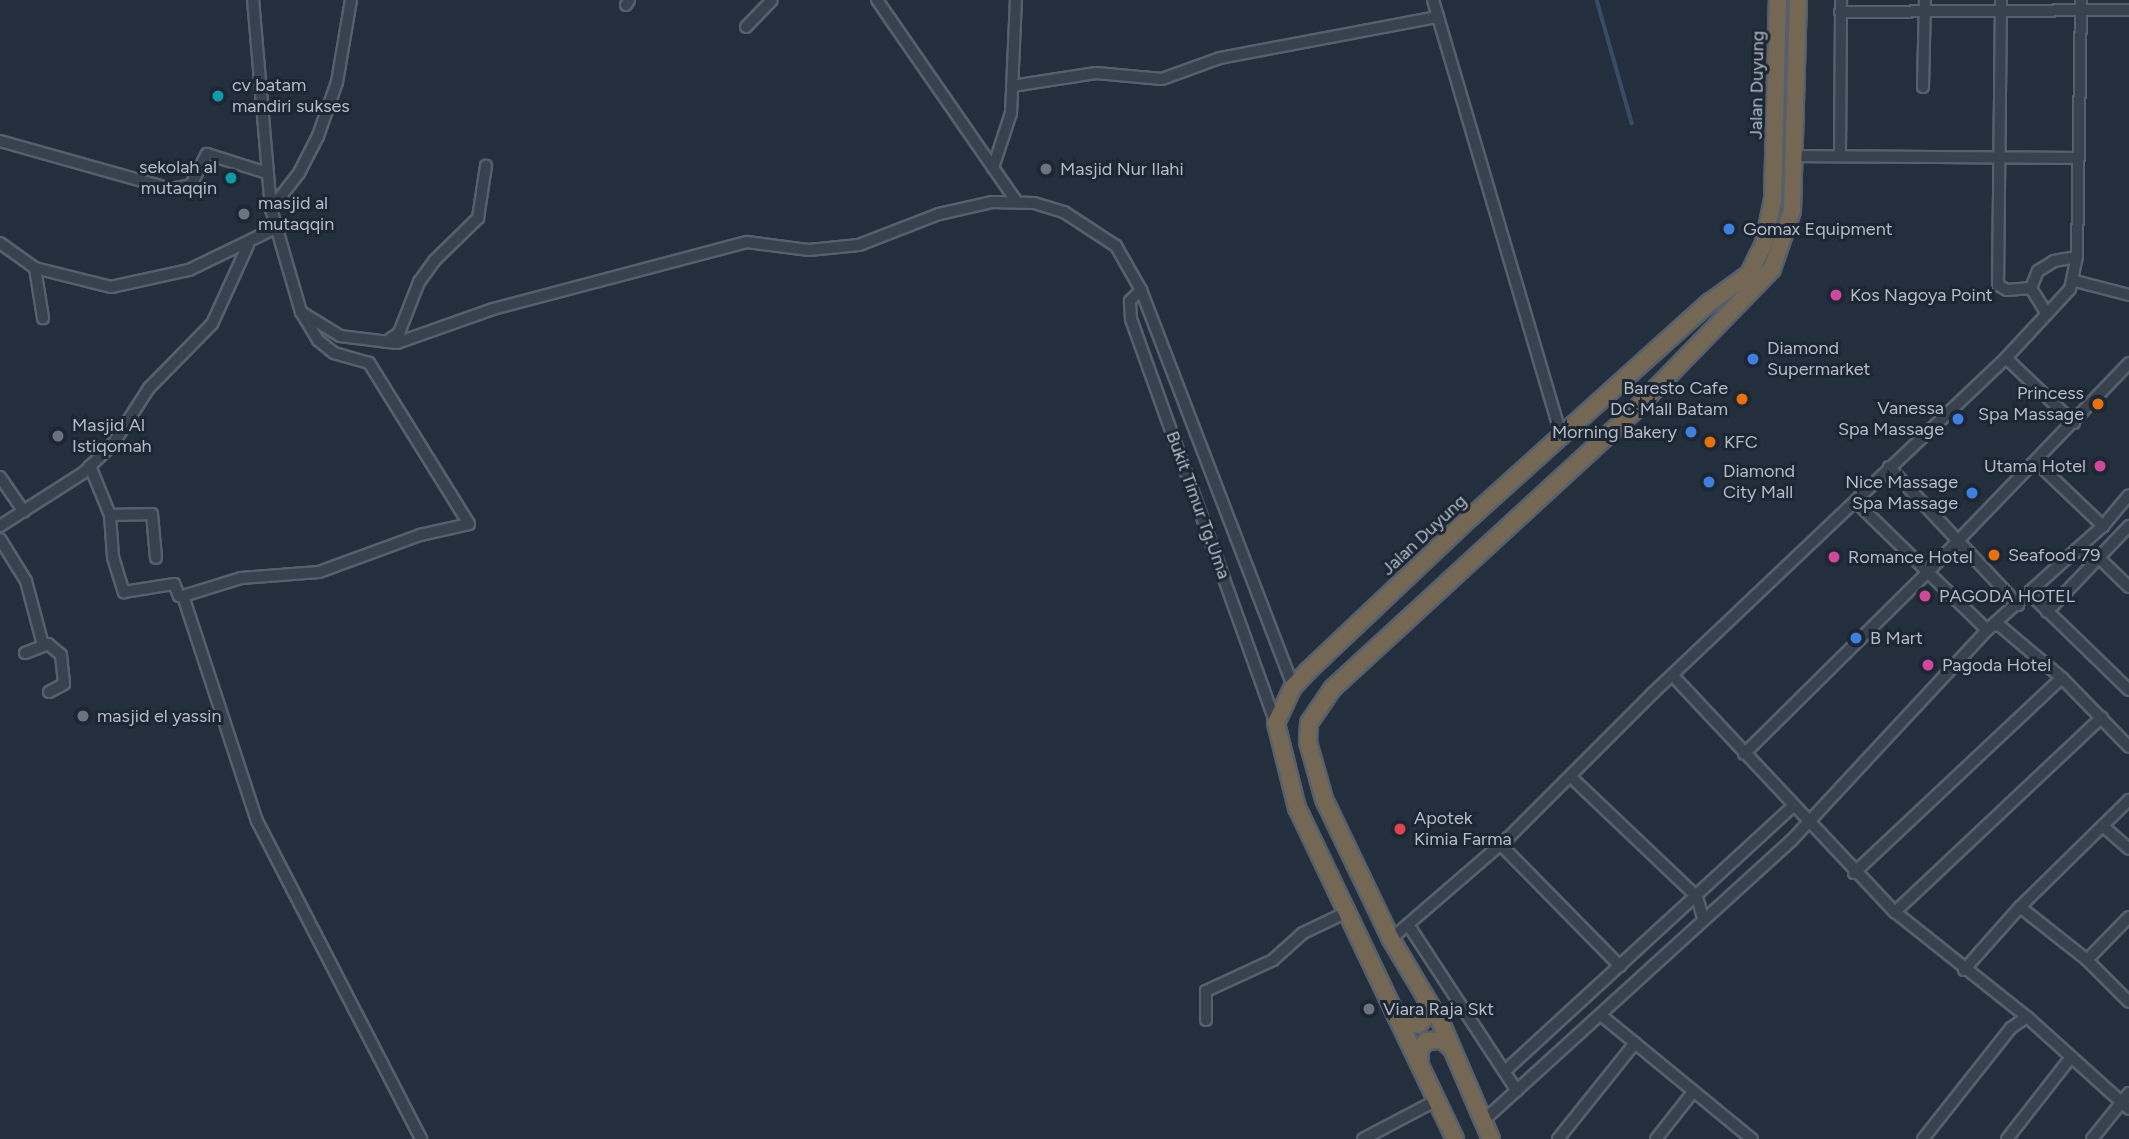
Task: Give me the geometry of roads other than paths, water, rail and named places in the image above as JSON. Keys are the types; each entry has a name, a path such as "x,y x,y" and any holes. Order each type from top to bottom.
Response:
{"highway":[{"name":"Jalan Duyung","path":"1276,723 1293,687 1471,517 1754,265 1764,243 1773,198 1778,0"},
{"path":"1491,1139 1451,1048 1391,939 1314,773 1308,742 1311,717 1333,688 1628,416 1772,270 1792,211 1798,0"},
{"path":"1777,35 1797,36"},
{"path":"1609,396 1612,415 1628,416"},
{"path":"1568,433 1588,430 1596,446"},
{"path":"1276,723 1297,808 1455,1139"},
{"path":"1396,1016 1404,1024 1419,1024 1427,1015 1426,999"},
{"path":"1420,1065 1419,1049 1427,1041 1443,1040 1451,1048"}],"street":[{"path":"90,466 110,515 113,557 125,594 174,584 179,597 241,578 319,572 420,535 468,524 369,363 334,353 318,340 301,312 271,209 253,0"},
{"path":"271,209 299,173 318,136 337,82 351,0"},
{"path":"746,27 772,0"},
{"path":"877,0 1017,202"},
{"path":"993,168 1008,129 1016,0"},
{"path":"1433,0 1568,433"},
{"path":"1391,939 1501,845 1857,503 1889,467 2006,358 2075,281 2081,5"},
{"path":"1840,155 1840,6 2081,5 2129,10"},
{"path":"1923,87 1925,6"},
{"path":"2001,6 1997,158 1998,285 2007,290 2031,288"},
{"path":"1012,86 1096,73 1162,79 1210,60 1438,17"},
{"path":"0,141 171,189 191,184 206,154 267,173"},
{"path":"1793,156 2078,158"},
{"path":"301,312 340,336 384,344 399,332 419,282 434,261 478,218 486,166"},
{"name":"Bukit Timur Tg.Uma","path":"384,344 418,337 494,309 747,242 808,250 859,245 972,205 1017,202 1064,212 1116,246 1141,290 1293,687"},
{"path":"0,243 35,268 111,287 189,270 248,245 275,229"},
{"path":"0,526 90,466 113,444 149,388 212,324 248,245"},
{"path":"2031,288 2038,271 2054,261 2077,257"},
{"path":"35,268 43,318"},
{"path":"2075,281 2129,295"},
{"path":"2031,288 2047,314"},
{"name":"Bukit Timur Tg.Uma","path":"1141,290 1130,301 1131,319 1276,723"},
{"path":"2006,358 2074,423"},
{"path":"1744,754 1928,572 2129,363"},
{"path":"2036,462 2103,526"},
{"path":"1889,467 2018,605"},
{"path":"0,477 24,512"},
{"path":"1483,1121 1602,1016 1632,984 1807,822 1989,628 2018,605 2103,526 2129,495"},
{"path":"1857,503 1989,628"},
{"path":"110,515 152,514 156,558"},
{"path":"2047,612 2129,526"},
{"path":"0,539 26,581 43,645"},
{"path":"2076,550 2098,557 2129,587"},
{"path":"2030,594 2129,690"},
{"path":"183,596 257,821 421,1139"},
{"path":"1989,628 1999,625 2062,678 2129,747"},
{"path":"25,653 43,645 58,651 65,674 62,686 49,692"},
{"path":"1674,677 1794,804 1854,873 1895,912 1964,970 2027,1017 2125,1106"},
{"path":"1854,873 2062,678"},
{"path":"1895,912 2102,718"},
{"path":"1571,777 1697,897 1703,918"},
{"path":"1964,970 2020,907 2129,800"},
{"path":"1506,1070 1697,897 1794,804"},
{"path":"2104,827 2129,849"},
{"path":"1501,845 1632,984"},
{"path":"2020,907 2087,960 2129,1002"},
{"path":"1206,1020 1206,991 1273,960 1303,933 1347,912"},
{"path":"2087,960 2129,917"},
{"path":"1409,926 1506,1070 1517,1091"},
{"path":"1602,1016 1751,1139"},
{"path":"1928,1137 2011,1028 2027,1017"},
{"path":"1558,1139 1635,1043"},
{"path":"2007,1139 2071,1057"},
{"path":"1656,1139 1693,1093"},
{"path":"2092,1139 2125,1106 2129,1093"},
{"path":"1363,1139 1437,1101"}],"waterway":[{"path":"1597,0 1632,123"}],"place":[{"name":"cv batam mandiri sukses","path":"218,96"},
{"name":"Masjid Nur Ilahi","path":"1046,169"},
{"name":"sekolah al mutaqqin","path":"231,178"},
{"name":"masjid al mutaqqin","path":"244,214"},
{"name":"Gomax Equipment","path":"1729,229"},
{"name":"Kos Nagoya Point","path":"1836,295"},
{"name":"Diamond Supermarket","path":"1753,359"},
{"name":"Baresto Cafe DC Mall Batam","path":"1742,399"},
{"name":"Princess Spa Massage","path":"2098,404"},
{"name":"Vanessa Spa Massage","path":"1958,419"},
{"name":"Morning Bakery","path":"1691,432"},
{"name":"Masjid Al Istiqomah","path":"58,436"},
{"name":"KFC","path":"1710,442"},
{"name":"Utama Hotel","path":"2100,466"},
{"name":"Diamond City Mall","path":"1709,482"},
{"name":"Nice Massage Spa Massage","path":"1972,493"},
{"name":"Seafood 79","path":"1994,555"},
{"name":"Romance Hotel","path":"1834,557"},
{"name":"PAGODA HOTEL","path":"1925,596"},
{"name":"B Mart","path":"1856,638"},
{"name":"Pagoda Hotel","path":"1928,665"},
{"name":"masjid el yassin","path":"83,716"},
{"name":"Apotek Kimia Farma","path":"1400,829"},
{"name":"Viara Raja Skt","path":"1369,1009"}]}
